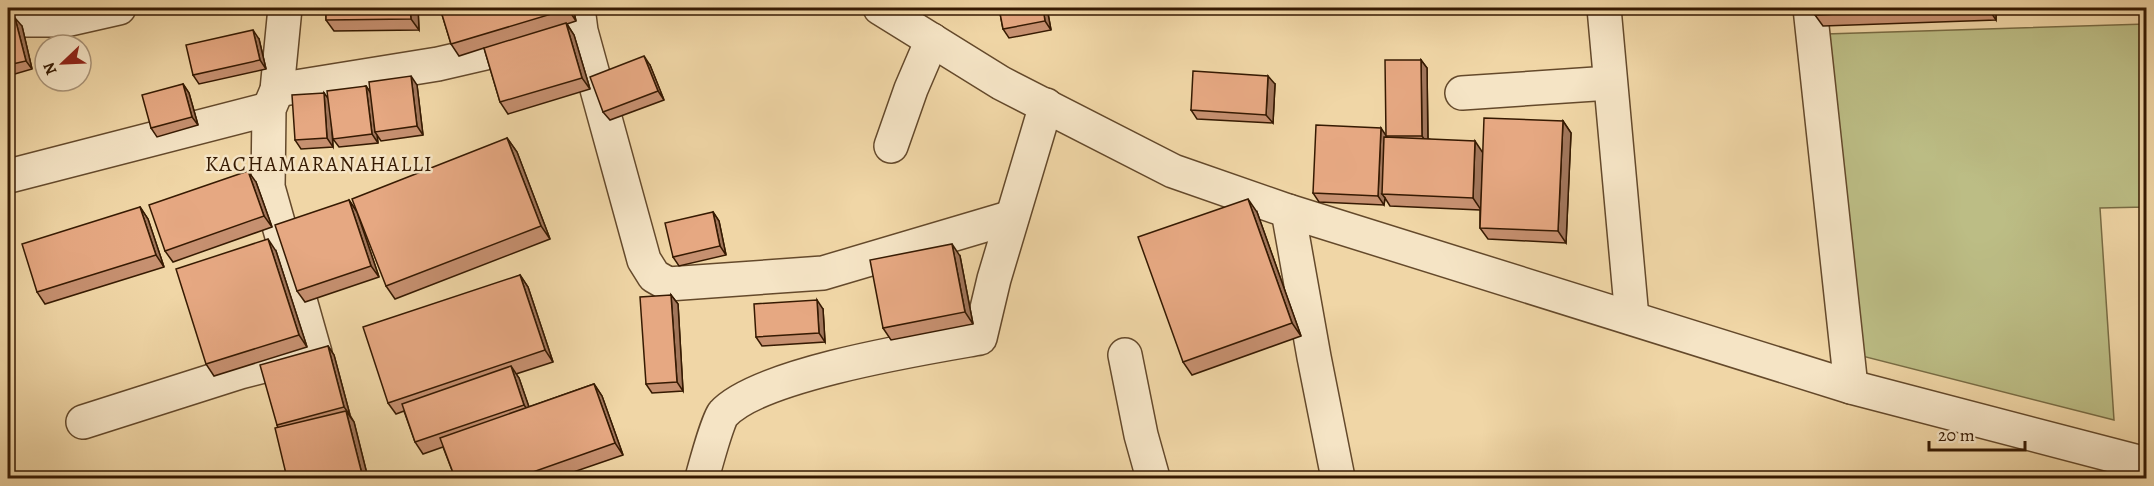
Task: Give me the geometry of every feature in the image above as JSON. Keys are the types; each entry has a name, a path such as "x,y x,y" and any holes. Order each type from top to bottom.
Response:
{"street":[{"path":"8,20 66,20 119,8"},
{"path":"83,422 240,372 315,353 268,187 273,100 285,8"},
{"path":"880,8 1001,83 1173,171 1288,211 1851,387 2146,464"},
{"path":"1604,8 1632,318"},
{"path":"1810,8 1851,387"},
{"path":"14,175 273,100 438,64 580,19 644,260 654,276 668,284 823,273 1012,217"},
{"path":"891,147 911,89 932,40"},
{"path":"1462,93 1610,83"},
{"path":"702,478 722,414 751,394 798,377 897,353 980,338 1012,217 1046,105"},
{"path":"1288,211 1338,478"},
{"path":"1125,355 1141,435 1153,478"}],"green space":[{"path":"2146,24 2146,207 2100,208 2114,420 1858,355 1826,34"}],"building":[{"path":"326,8 410,8 411,19 326,20"},
{"path":"440,8 568,8 568,9 451,44"},
{"path":"999,8 1043,8 1045,21 1003,29"},
{"path":"1815,8 1988,8 1815,15"},
{"path":"15,18 26,61 8,65 8,19"},
{"path":"566,23 582,78 500,102 484,48"},
{"path":"253,30 260,60 193,75 186,45"},
{"path":"644,56 658,91 603,112 590,77"},
{"path":"1385,60 1421,60 1422,136 1386,136"},
{"path":"1193,71 1268,76 1266,115 1191,110"},
{"path":"411,76 417,126 375,132 369,82"},
{"path":"183,84 192,117 151,128 142,95"},
{"path":"366,86 372,134 333,139 327,91"},
{"path":"324,93 327,138 295,140 292,95"},
{"path":"1484,118 1563,121 1558,231 1480,228"},
{"path":"1316,125 1381,128 1378,196 1313,193"},
{"path":"1384,137 1475,141 1473,198 1382,194"},
{"path":"507,138 541,226 386,286 352,199"},
{"path":"248,171 264,216 165,251 149,205"},
{"path":"1248,199 1292,323 1183,362 1138,237"},
{"path":"349,200 371,266 297,291 275,225"},
{"path":"140,207 156,255 37,292 22,244"},
{"path":"713,212 720,246 673,257 665,223"},
{"path":"268,239 299,335 206,364 176,269"},
{"path":"952,244 965,312 883,328 870,260"},
{"path":"520,275 545,350 388,403 363,327"},
{"path":"671,295 677,382 646,384 640,297"},
{"path":"817,300 819,333 756,337 754,304"},
{"path":"328,346 344,407 277,425 260,365"},
{"path":"511,366 524,405 415,442 402,404"},
{"path":"594,384 615,443 516,478 455,478 440,438"},
{"path":"346,411 363,478 287,478 275,428"}],"district":[{"name":"KACHAMARANAHALLI","path":"319,164"}]}
